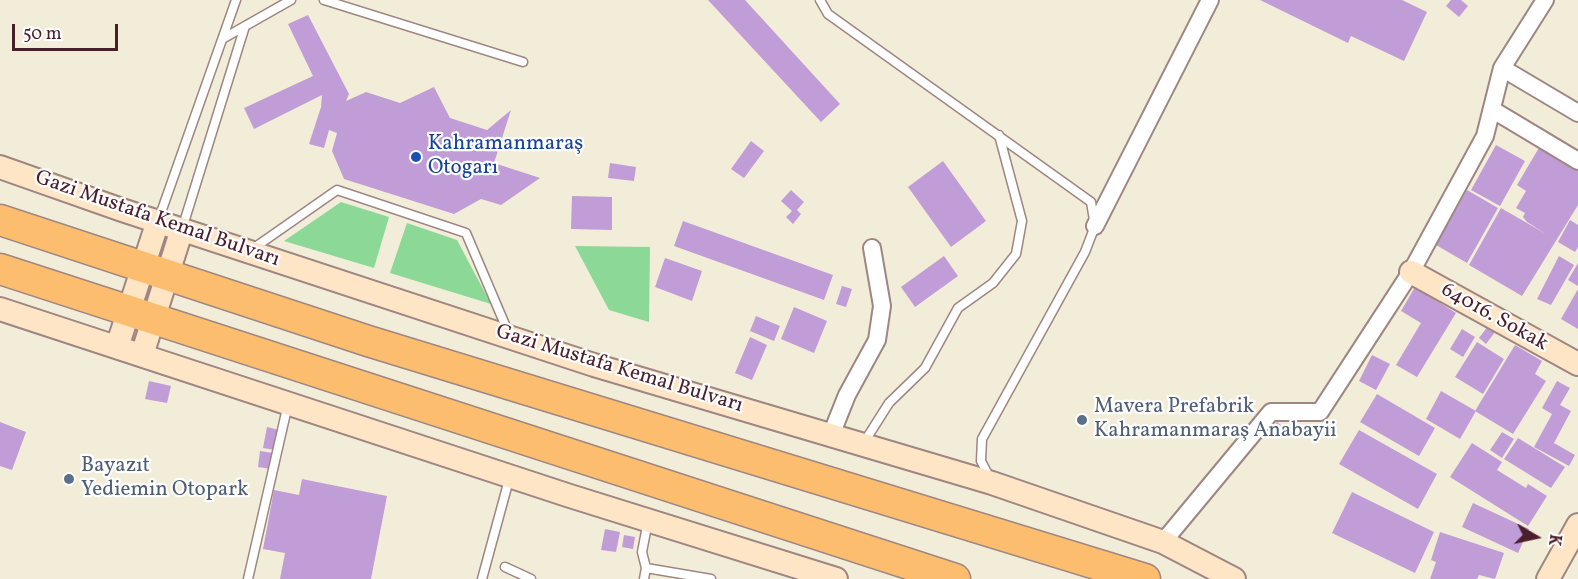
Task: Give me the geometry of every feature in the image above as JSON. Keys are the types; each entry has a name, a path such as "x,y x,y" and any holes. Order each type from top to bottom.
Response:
{"highway":[{"path":"0,220 368,341 1146,579"},
{"path":"0,269 955,579"}],"street":[{"path":"1095,226 1210,0"},
{"path":"1163,542 1271,412 1320,412 1411,272 1485,136 1502,69 1545,0"},
{"path":"1502,69 1578,113"},
{"path":"1493,110 1578,161"},
{"path":"0,154 10,170"},
{"name":"Gazi Mustafa Kemal Bulvarı","path":"10,170 249,252 594,365 992,483 1163,542 1234,579"},
{"path":"117,347 140,315 154,271 158,221"},
{"path":"154,271 182,229"},
{"path":"831,435 847,395 877,340 882,306 872,248"},
{"name":"64016. Sokak","path":"1411,272 1578,364"},
{"path":"0,309 510,476 836,579"},
{"path":"140,315 142,355"},
{"path":"1548,579 1578,525"}],"lane":[{"path":"158,221 236,0"},
{"path":"224,38 291,0"},
{"path":"324,0 523,62"},
{"path":"820,0 828,14 1091,202 1095,226 1085,252 982,439 981,461 992,483"},
{"path":"182,229 245,26"},
{"path":"863,445 889,404 925,368 958,308 993,283 1016,254 1022,221 999,135"},
{"path":"249,252 337,190 466,233 511,337"},
{"path":"248,579 288,403"},
{"path":"482,579 510,476"},
{"path":"645,579 646,568 642,552 648,520"},
{"path":"505,567 531,579"},
{"path":"646,568 711,579"}],"green space":[{"path":"341,202 389,217 374,268 284,241"},
{"path":"407,223 457,240 491,304 390,273"},
{"path":"575,246 650,247 649,322 609,310"}],"building":[{"path":"708,0 745,0 840,104 821,122"},
{"path":"1260,0 1402,0 1427,12 1404,61 1351,36 1348,43"},
{"path":"1451,0 1461,0 1468,6 1459,17 1446,6"},
{"name":"Kahramanmaraş Otogarı","path":"308,15 349,94 346,101 366,92 400,103 434,87 450,118 487,130 511,110 494,163 540,178 501,205 481,199 454,214 344,179 332,151 337,133 329,130 324,148 309,144 321,107 322,95 254,129 244,108 313,76 288,24"},
{"path":"751,141 764,151 744,178 731,169"},
{"path":"1496,145 1525,161 1500,206 1471,190"},
{"path":"1540,146 1578,169 1578,205 1522,296 1469,265 1501,208 1546,234 1527,222 1523,217 1525,213 1516,208 1526,191 1517,185"},
{"path":"943,161 986,221 951,247 908,187"},
{"path":"610,163 636,167 634,181 608,178"},
{"path":"791,190 804,202 797,210 801,214 793,224 786,217 792,211 781,201"},
{"path":"1467,190 1498,208 1467,263 1436,245"},
{"path":"572,196 612,197 612,230 571,229"},
{"path":"1570,220 1578,225 1578,247 1575,252 1558,242"},
{"path":"683,221 833,275 824,300 674,246"},
{"path":"944,256 958,276 915,307 901,287"},
{"path":"1559,256 1574,265 1551,305 1537,299"},
{"path":"665,258 702,271 692,301 655,287"},
{"path":"1578,263 1578,286 1568,280"},
{"path":"842,286 852,289 846,307 836,304"},
{"path":"1415,287 1456,313 1417,377 1396,365 1421,323 1401,311"},
{"path":"1578,289 1578,329 1561,319"},
{"path":"794,307 827,321 814,353 781,339"},
{"path":"756,316 780,326 774,341 750,331"},
{"path":"1488,326 1495,332 1486,344 1479,338"},
{"path":"1462,329 1475,337 1463,357 1450,349"},
{"path":"750,337 767,345 752,380 735,373"},
{"path":"1477,342 1504,359 1483,394 1455,377"},
{"path":"1515,345 1542,361 1535,374 1546,381 1513,434 1475,411"},
{"path":"1372,355 1390,364 1376,390 1359,381"},
{"path":"149,381 171,386 167,403 145,399"},
{"path":"1557,381 1570,388 1560,405 1571,411 1554,443 1575,455 1569,466 1534,447 1552,414 1542,408"},
{"path":"1441,391 1476,411 1460,439 1426,419"},
{"path":"1377,394 1435,428 1419,456 1360,422"},
{"path":"0,422 26,432 12,470 0,466"},
{"path":"1277,422 1285,429 1277,438 1270,432"},
{"path":"267,427 279,430 275,450 263,448"},
{"path":"1359,430 1437,474 1418,509 1339,464"},
{"path":"1502,432 1514,439 1502,458 1490,450"},
{"path":"1518,438 1565,467 1551,488 1504,459"},
{"path":"1472,443 1502,462 1497,470 1526,488 1528,484 1547,496 1528,526 1450,477"},
{"path":"260,451 273,453 271,469 258,467"},
{"path":"302,479 387,496 371,579 280,579 285,553 263,549 274,490 299,495"},
{"path":"1352,492 1434,532 1415,573 1332,533"},
{"path":"1473,503 1529,529 1518,553 1462,527"},
{"path":"605,529 620,532 616,552 601,550"},
{"path":"1440,532 1504,553 1495,579 1479,575 1477,579 1430,579 1436,562 1431,560"},
{"path":"624,535 635,537 633,549 622,547"}],"place":[{"name":"Kahramanmaraş Otogarı","path":"416,157"},
{"name":"Mavera Prefabrik Kahramanmaraş Anabayii","path":"1082,420"},
{"name":"Bayazıt Yediemin Otopark","path":"69,479"}]}
